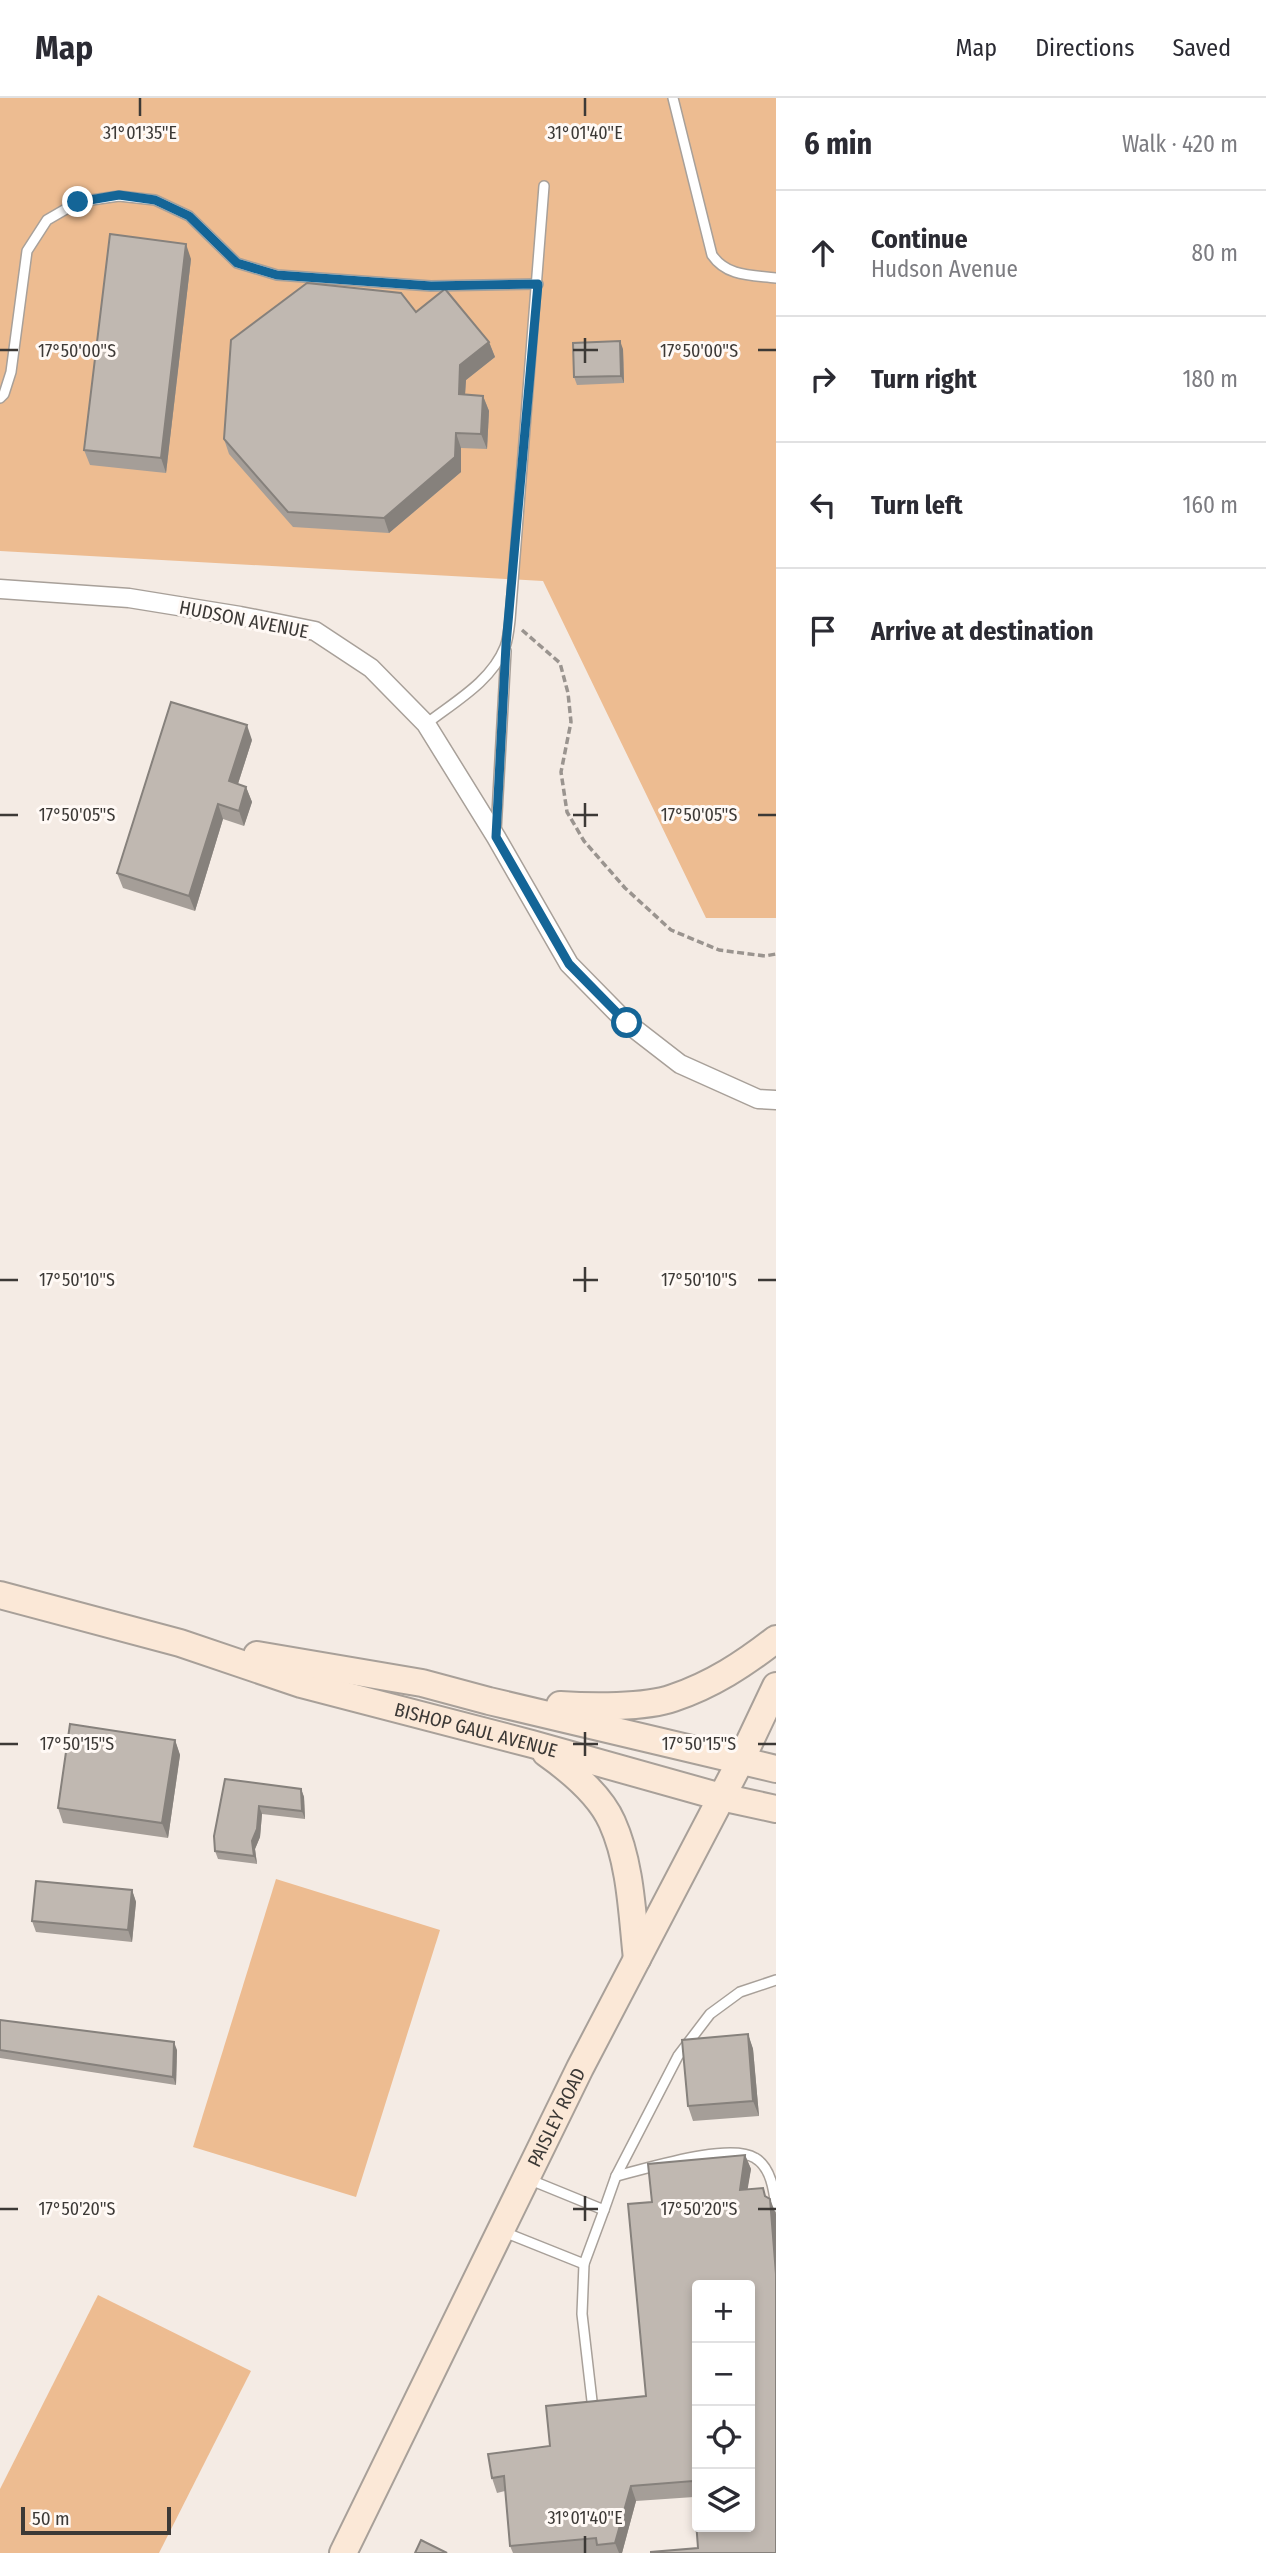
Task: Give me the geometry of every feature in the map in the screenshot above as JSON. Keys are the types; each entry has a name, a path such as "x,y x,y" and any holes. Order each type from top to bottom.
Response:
{"main road":[{"name":"BISHOP GAUL AVENUE","path":"0,1595 180,1643 301,1684 776,1810"},
{"path":"489,1701 590,1707 671,1699 709,1683 741,1665 776,1639"},
{"name":"BISHOP GAUL AVENUE","path":"180,1643 398,1678 776,1769"},
{"name":"PAISLEY ROAD","path":"342,2553 527,2178 741,1760 776,1686"},
{"path":"532,1744 565,1766 587,1787 612,1821 629,1888 637,1959"}],"street":[{"name":"HUDSON AVENUE","path":"0,589 129,598 315,631 372,668 426,724 496,837 569,964 627,1023 680,1064 758,1099 776,1100"}],"lane":[{"path":"673,98 712,255 718,263 731,271 776,278"},
{"path":"496,837 506,645 538,284 544,186"},
{"path":"0,398 4,394 11,372 27,251 47,220 78,202 119,195 155,200 189,216 237,263 277,275 431,286 538,284"},
{"path":"426,724 481,682 506,645"},
{"path":"592,2401 582,2314 584,2264 616,2176 678,2056 710,2014 740,1992 776,1980"},
{"path":"616,2176 690,2157 733,2152 755,2158 767,2171 776,2207"},
{"path":"527,2178 604,2210"},
{"path":"501,2231 584,2264"}],"path":[{"path":"510,620 561,663 571,722 561,772 566,812 583,841 625,888 671,930 719,950 765,956 776,954"}],"shaded area":[{"path":"0,98 776,98 776,918 706,918 543,581 0,551"},
{"path":"276,1879 440,1930 356,2197 193,2147"},
{"path":"98,2295 251,2371 159,2553 0,2553 0,2489"}],"building":[{"path":"110,234 186,244 161,458 84,450"},
{"path":"307,283 401,293 416,312 445,289 489,342 460,365 459,394 483,396 481,434 456,433 455,457 384,518 288,512 224,439 231,340"},
{"path":"620,341 621,376 574,377 573,343"},
{"path":"171,702 247,725 229,781 246,787 239,811 218,804 189,896 117,873"},
{"path":"70,1724 175,1740 162,1823 58,1808"},
{"path":"225,1779 301,1789 302,1811 259,1806 257,1829 252,1841 254,1856 215,1851 214,1836"},
{"path":"36,1881 132,1890 128,1930 32,1921"},
{"path":"0,2020 174,2042 173,2077 0,2050"},
{"path":"748,2034 753,2101 688,2106 682,2040"},
{"path":"745,2155 740,2190 763,2188 765,2196 770,2199 776,2274 776,2553 651,2553 698,2548 697,2532 755,2532 755,2280 692,2280 692,2481 631,2486 615,2543 597,2545 596,2538 510,2546 504,2476 492,2478 488,2454 550,2446 546,2406 646,2396 628,2204 652,2202 648,2164"},
{"path":"421,2540 447,2553 415,2553"}],"route":[{"path":"78,202 119,195 155,200 189,216 237,263 277,275 431,286 538,284 506,645 496,837 569,964 627,1023"}]}
